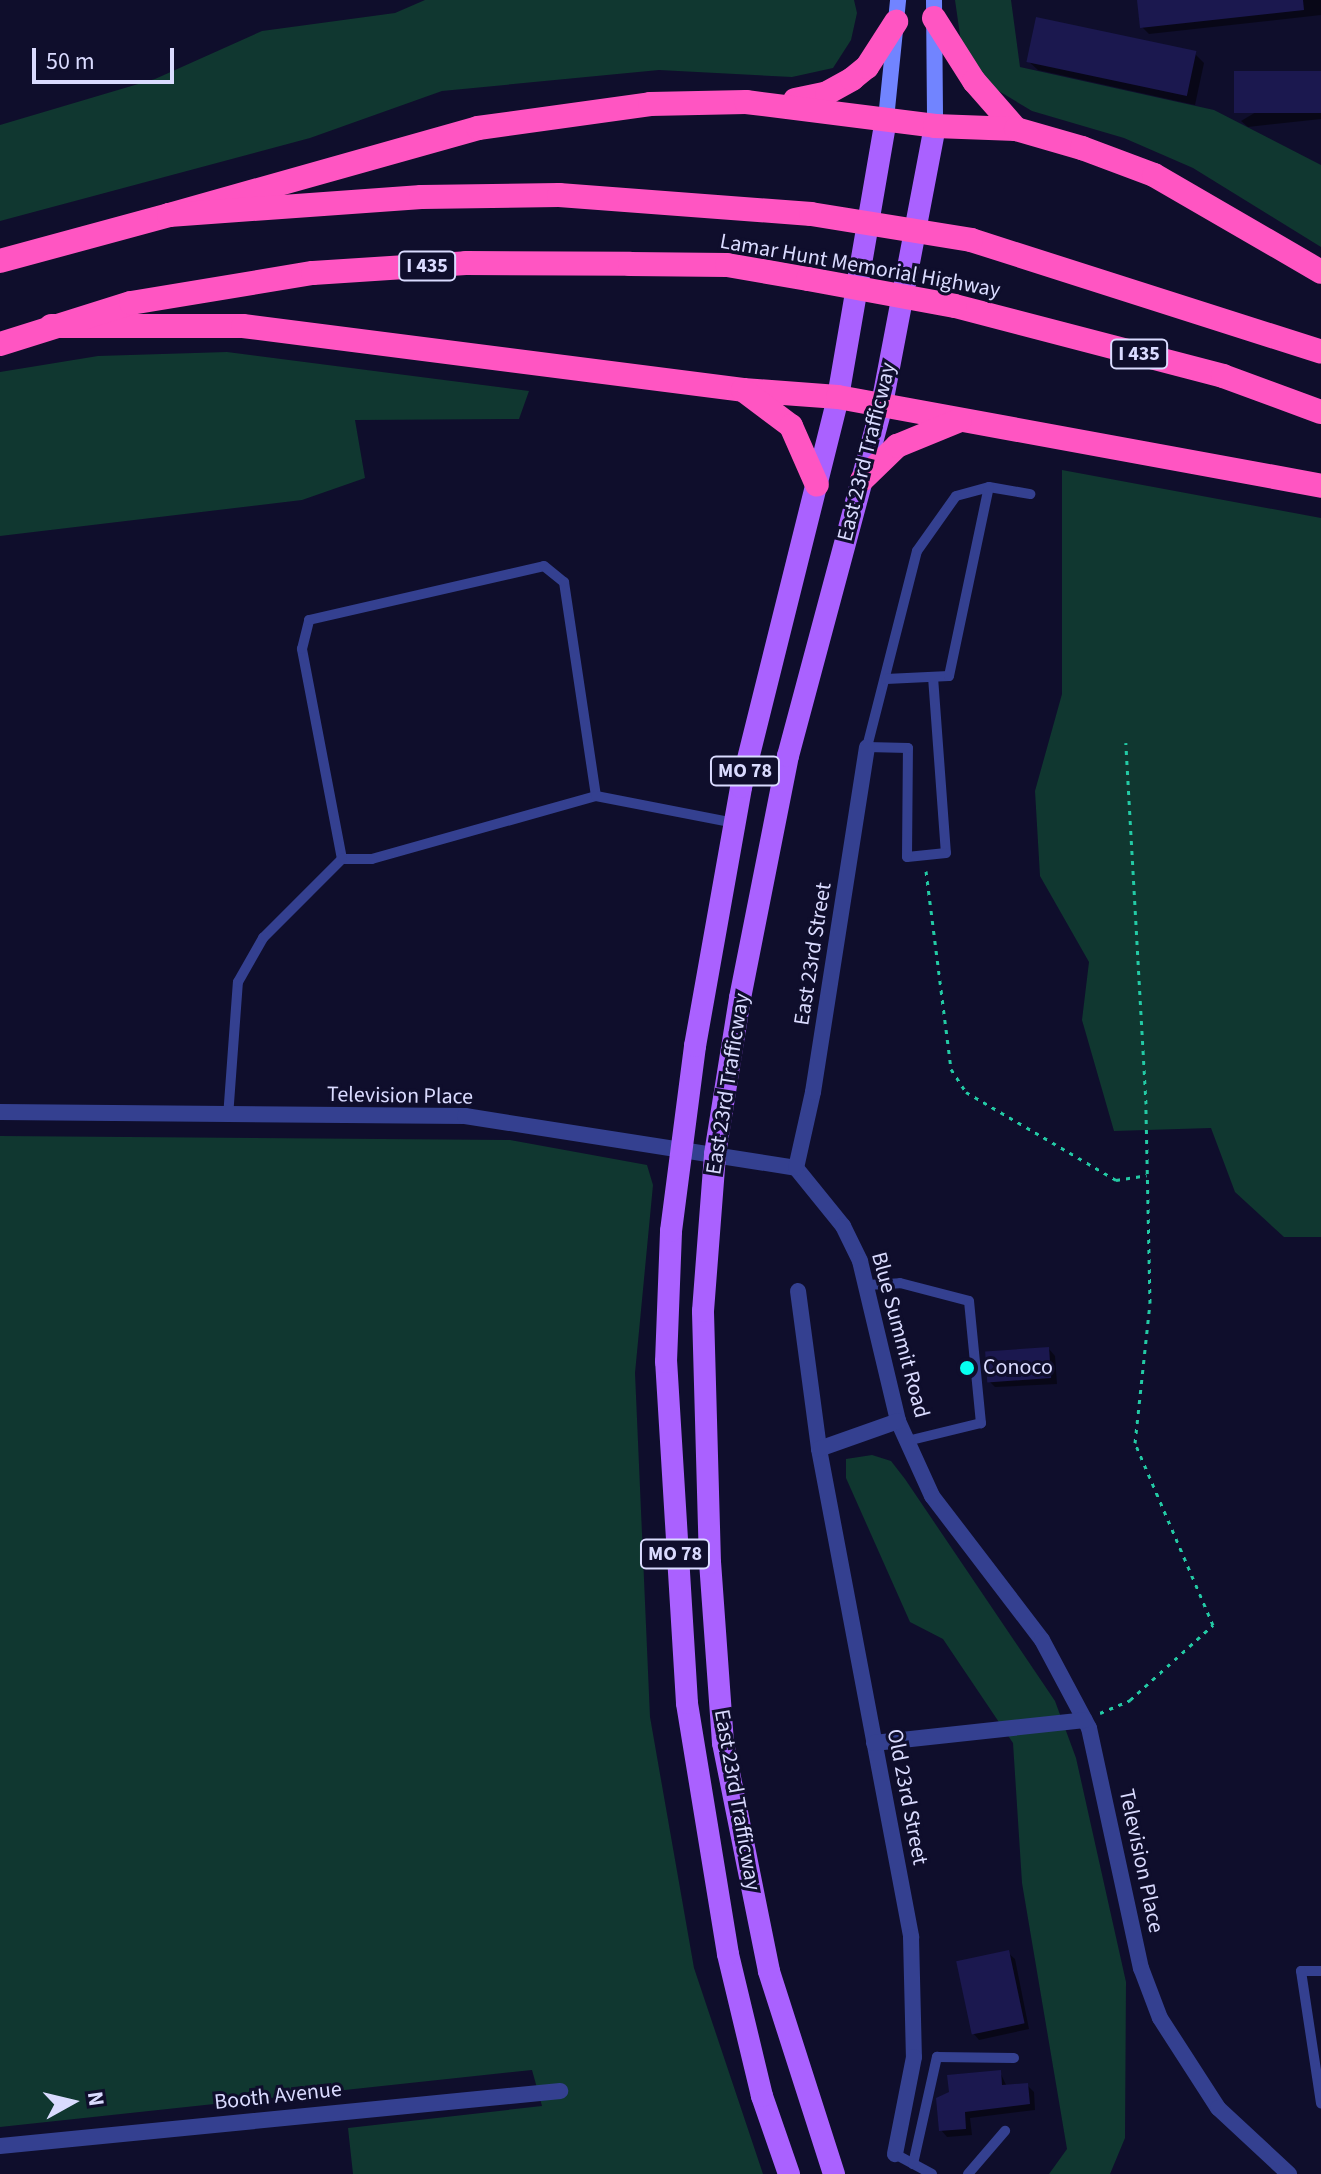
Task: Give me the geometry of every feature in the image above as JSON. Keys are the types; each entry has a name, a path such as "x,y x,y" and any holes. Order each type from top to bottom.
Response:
{"highway":[{"path":"777,104 827,93 867,67 896,7"},
{"path":"934,9 974,81 1016,129"},
{"path":"169,215 478,128 650,104 777,104 935,126 1016,129 1154,175 1321,272"},
{"name":"Lamar Hunt Memorial Highway","path":"0,261 169,215 421,197 559,195 811,214 971,240 1321,352"},
{"name":"Lamar Hunt Memorial Highway","path":"0,344 131,303 359,270 466,263 727,265 955,306 1223,376 1321,412"},
{"path":"51,326 243,326 743,390 838,397 1321,486"},
{"path":"743,390 791,426 817,485"},
{"path":"862,480 897,446 965,419"}],"main road":[{"name":"East 23rd Trafficway","path":"789,2174 762,2096 728,1954 687,1703 666,1362 680,1150 735,823 838,397 886,119 896,7"},
{"name":"East 23rd Trafficway","path":"834,2174 769,1971 723,1743 710,1563 703,1311 715,1154 788,756 882,404 935,126 934,9"}],"street":[{"name":"East 23rd Street","path":"796,1168 813,1092 867,747"},
{"name":"Television Place","path":"0,1112 228,1117 465,1116 796,1168"},
{"name":"Blue Summit Road","path":"796,1168 843,1226 867,1285 898,1421 932,1496 1042,1640 1085,1720"},
{"path":"798,1291 819,1449 898,1421"},
{"name":"Old 23rd Street","path":"819,1449 915,1976 914,2057 895,2154"},
{"name":"Television Place","path":"1085,1720 1141,1968 1160,2018 1218,2108 1289,2174"},
{"path":"874,1743 1085,1720"},
{"name":"Booth Avenue","path":"0,2146 560,2091"}],"lane":[{"path":"886,679 949,676 989,487"},
{"path":"933,677 946,853 907,857 908,748 867,747 917,551 956,496 989,487 1030,494"},
{"path":"342,859 302,649 309,620 544,566 564,582 596,796"},
{"path":"228,1117 238,982 263,938 342,859 372,859 596,796 735,823"},
{"path":"867,1285 900,1283 969,1301 981,1423 907,1441"},
{"path":"1321,1971 1301,1971 1321,2103"},
{"path":"913,2164 937,2057 1014,2058"},
{"path":"968,2174 1005,2131"},
{"path":"895,2154 932,2174"}],"path":[{"path":"1085,1720 1130,1700 1213,1625 1135,1443 1150,1303 1147,1175 1126,743"},
{"path":"924,855 951,1069 966,1092 1116,1180 1147,1175"}],"green space":[{"path":"425,0 854,0 857,13 851,40 833,68 792,77 659,70 442,91 310,138 0,221 0,125 155,79 262,31 395,13"},
{"path":"955,0 1011,0 1020,67 1214,110 1321,165 1321,247 1193,168 1124,138 1032,111 997,90 979,75 961,42"},
{"path":"227,352 529,391 519,419 355,420 365,478 302,500 0,536 0,372 98,356"},
{"path":"1062,470 1321,518 1321,1237 1284,1237 1235,1192 1211,1128 1114,1131 1082,1020 1089,962 1040,876 1035,791 1062,694"},
{"path":"0,1136 510,1140 647,1165 653,1185 635,1373 650,1717 694,1968 763,2174 353,2174 348,2128 542,2106 532,2070 0,2127"},
{"path":"872,1455 891,1461 905,1479 1055,1701 1076,1758 1126,1982 1125,2138 1110,2174 1049,2174 1067,2149 1022,1883 1013,1743 943,1639 910,1622 846,1478 846,1459"}],"building":[{"path":"1137,0 1303,0 1304,10 1140,28"},
{"path":"1036,17 1196,51 1187,96 1026,62"},
{"path":"1234,71 1321,71 1321,113 1234,113"},
{"path":"1049,1347 1051,1378 987,1382 985,1351"},
{"path":"1009,1950 1025,2023 972,2035 956,1961"},
{"path":"1001,2070 1002,2085 1028,2083 1030,2104 965,2112 966,2129 939,2131 936,2098 949,2092 947,2075"}],"place":[{"name":"Conoco","path":"967,1368"}]}
